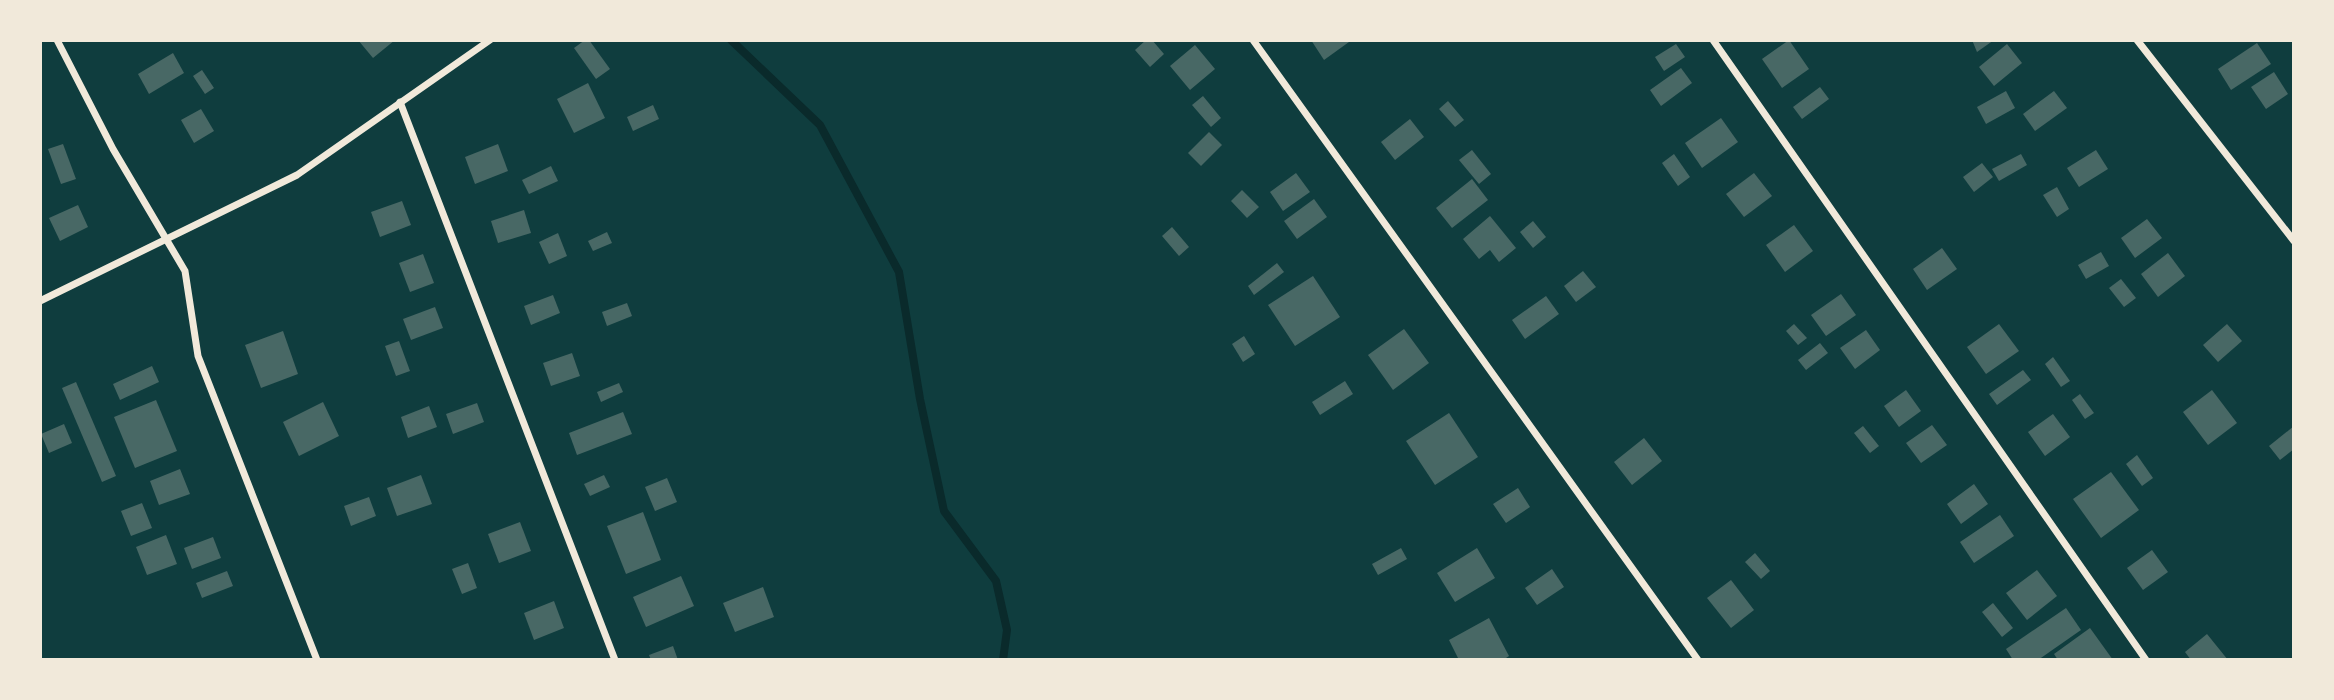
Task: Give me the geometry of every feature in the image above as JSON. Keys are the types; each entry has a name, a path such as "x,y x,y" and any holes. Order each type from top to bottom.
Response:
{"street":[{"path":"57,40 113,149 168,238 185,271 198,356 317,660"},
{"path":"40,301 297,175 490,40"},
{"path":"1253,40 1698,660"},
{"path":"1713,40 2146,660"},
{"path":"2137,40 2294,241"},
{"path":"400,102 615,660"},
{"path":"2285,229 2294,223"}],"building":[{"path":"358,40 395,40 373,58"},
{"path":"589,40 610,69 596,79 574,48"},
{"path":"1146,40 1152,40 1164,54 1150,67 1135,50"},
{"path":"1311,40 1348,40 1349,42 1324,60"},
{"path":"1789,40 1809,69 1782,88 1762,59"},
{"path":"1972,40 1994,40 1977,52"},
{"path":"2257,43 2271,64 2231,90 2218,69"},
{"path":"1676,44 1685,57 1664,71 1655,57"},
{"path":"2007,44 2022,63 1994,86 1979,67"},
{"path":"1195,45 1215,69 1190,90 1170,66"},
{"path":"173,53 184,73 149,94 138,74"},
{"path":"1681,68 1692,83 1661,106 1650,90"},
{"path":"202,70 214,88 205,94 193,76"},
{"path":"2274,72 2288,94 2266,109 2251,87"},
{"path":"588,83 605,118 574,133 557,99"},
{"path":"1820,87 1829,99 1802,119 1793,107"},
{"path":"2006,91 2015,108 1986,124 1977,107"},
{"path":"2054,91 2067,108 2035,131 2023,114"},
{"path":"1203,96 1221,118 1211,127 1192,105"},
{"path":"1448,101 1464,120 1455,127 1439,109"},
{"path":"653,105 659,119 633,131 627,117"},
{"path":"201,109 214,131 194,143 181,120"},
{"path":"1721,118 1738,142 1702,168 1685,143"},
{"path":"1410,119 1424,137 1395,160 1381,142"},
{"path":"1209,132 1222,145 1201,166 1188,153"},
{"path":"63,144 76,179 61,184 48,149"},
{"path":"498,144 508,171 475,184 465,157"},
{"path":"1472,150 1491,174 1479,184 1459,160"},
{"path":"2096,150 2108,169 2079,187 2067,168"},
{"path":"1674,154 1690,177 1678,186 1662,163"},
{"path":"2021,154 2027,165 1999,181 1992,169"},
{"path":"1982,163 1993,177 1974,192 1963,177"},
{"path":"551,166 558,181 529,194 522,180"},
{"path":"1296,173 1310,192 1283,211 1270,192"},
{"path":"1754,173 1772,196 1744,217 1726,194"},
{"path":"1472,179 1488,200 1452,228 1436,208"},
{"path":"2057,187 2069,209 2057,217 2043,195"},
{"path":"1242,190 1259,207 1247,218 1231,201"},
{"path":"1314,199 1327,217 1297,239 1284,221"},
{"path":"402,201 411,225 380,237 371,212"},
{"path":"78,205 88,227 60,241 49,218"},
{"path":"524,210 531,233 498,243 491,221"},
{"path":"1490,216 1516,248 1499,262 1490,250 1479,259 1463,239"},
{"path":"2147,219 2162,238 2135,258 2121,238"},
{"path":"1533,221 1546,237 1533,248 1520,232"},
{"path":"1794,225 1813,251 1785,272 1766,245"},
{"path":"1172,227 1189,247 1179,256 1162,236"},
{"path":"607,232 612,243 593,251 588,241"},
{"path":"558,233 567,256 549,264 539,242"},
{"path":"1942,248 1957,269 1927,290 1913,269"},
{"path":"2101,252 2109,266 2086,279 2078,265"},
{"path":"2168,253 2185,276 2158,297 2141,274"},
{"path":"423,254 434,283 410,292 399,263"},
{"path":"1277,263 1284,272 1254,295 1248,286"},
{"path":"1583,271 1596,287 1576,302 1564,286"},
{"path":"1313,276 1340,317 1295,346 1268,305"},
{"path":"2121,279 2136,298 2124,307 2109,288"},
{"path":"1841,294 1856,315 1826,336 1811,315"},
{"path":"553,295 560,313 531,325 524,306"},
{"path":"1546,296 1559,314 1525,339 1512,320"},
{"path":"627,303 632,316 607,326 602,312"},
{"path":"435,307 443,328 411,340 403,319"},
{"path":"1794,324 1807,338 1798,345 1786,331"},
{"path":"1999,324 2019,351 1986,374 1967,347"},
{"path":"2227,324 2242,341 2218,362 2203,345"},
{"path":"1404,329 1429,363 1393,390 1368,355"},
{"path":"1866,330 1880,350 1855,369 1840,348"},
{"path":"283,331 298,374 261,388 245,345"},
{"path":"1244,336 1255,354 1243,362 1232,344"},
{"path":"399,341 410,371 396,376 385,346"},
{"path":"1820,343 1828,353 1806,370 1798,360"},
{"path":"572,353 580,376 551,386 543,363"},
{"path":"2053,357 2070,381 2061,387 2045,364"},
{"path":"152,366 159,382 120,400 113,384"},
{"path":"2023,370 2031,380 1997,405 1989,394"},
{"path":"1345,381 1353,394 1320,415 1312,402"},
{"path":"76,382 116,476 102,482 62,388"},
{"path":"619,383 623,392 601,402 597,392"},
{"path":"1906,390 1921,411 1899,427 1884,406"},
{"path":"2212,390 2237,423 2208,445 2183,412"},
{"path":"2080,394 2094,413 2085,419 2072,400"},
{"path":"156,400 177,451 135,468 114,417"},
{"path":"323,402 339,436 299,456 283,422"},
{"path":"477,403 484,422 453,434 446,414"},
{"path":"429,406 437,427 408,438 401,417"},
{"path":"623,412 632,434 577,455 569,433"},
{"path":"1449,413 1478,457 1435,485 1406,441"},
{"path":"2053,414 2070,437 2045,456 2028,432"},
{"path":"64,424 72,443 49,453 41,434"},
{"path":"1932,425 1947,445 1921,463 1906,443"},
{"path":"1863,426 1879,446 1870,453 1854,433"},
{"path":"2294,426 2294,449 2280,460 2269,446"},
{"path":"1644,438 1662,461 1632,485 1614,462"},
{"path":"2137,455 2153,478 2142,486 2126,464"},
{"path":"180,469 190,494 159,505 150,481"},
{"path":"2111,472 2139,510 2101,538 2073,499"},
{"path":"421,475 432,504 397,516 387,488"},
{"path":"604,475 610,487 590,496 584,484"},
{"path":"667,478 677,502 655,511 645,487"},
{"path":"1974,484 1988,504 1961,524 1947,504"},
{"path":"1518,488 1530,507 1506,523 1493,504"},
{"path":"369,497 376,516 351,526 344,506"},
{"path":"142,503 152,528 131,536 121,511"},
{"path":"643,512 661,560 626,574 607,526"},
{"path":"2000,515 2014,536 1974,563 1960,542"},
{"path":"520,522 531,551 499,563 488,534"},
{"path":"166,535 177,564 147,575 136,547"},
{"path":"213,537 221,558 192,569 184,548"},
{"path":"1401,548 1407,559 1378,575 1372,564"},
{"path":"1477,548 1495,578 1455,602 1437,573"},
{"path":"2152,550 2168,572 2143,590 2127,568"},
{"path":"1755,553 1770,571 1761,579 1745,562"},
{"path":"468,563 477,588 462,594 452,569"},
{"path":"1552,569 1564,587 1537,605 1525,588"},
{"path":"2037,570 2057,596 2027,620 2006,593"},
{"path":"227,571 233,586 202,598 196,583"},
{"path":"681,576 694,606 646,627 633,597"},
{"path":"1731,580 1754,610 1731,628 1707,598"},
{"path":"763,587 774,617 735,632 723,603"},
{"path":"554,601 564,628 534,640 524,613"},
{"path":"1993,603 2013,628 2002,637 1982,612"},
{"path":"2066,608 2081,630 2038,660 2013,660 2006,649"},
{"path":"1489,618 1509,656 1503,660 1459,660 1449,640"},
{"path":"2090,628 2113,660 2058,660 2054,654"},
{"path":"2207,634 2228,660 2191,660 2185,652"},
{"path":"673,646 678,660 651,660 649,655"}],"waterway":[{"path":"731,40 820,125 899,272 920,399 944,511 996,581 1007,630 1003,660"}]}
